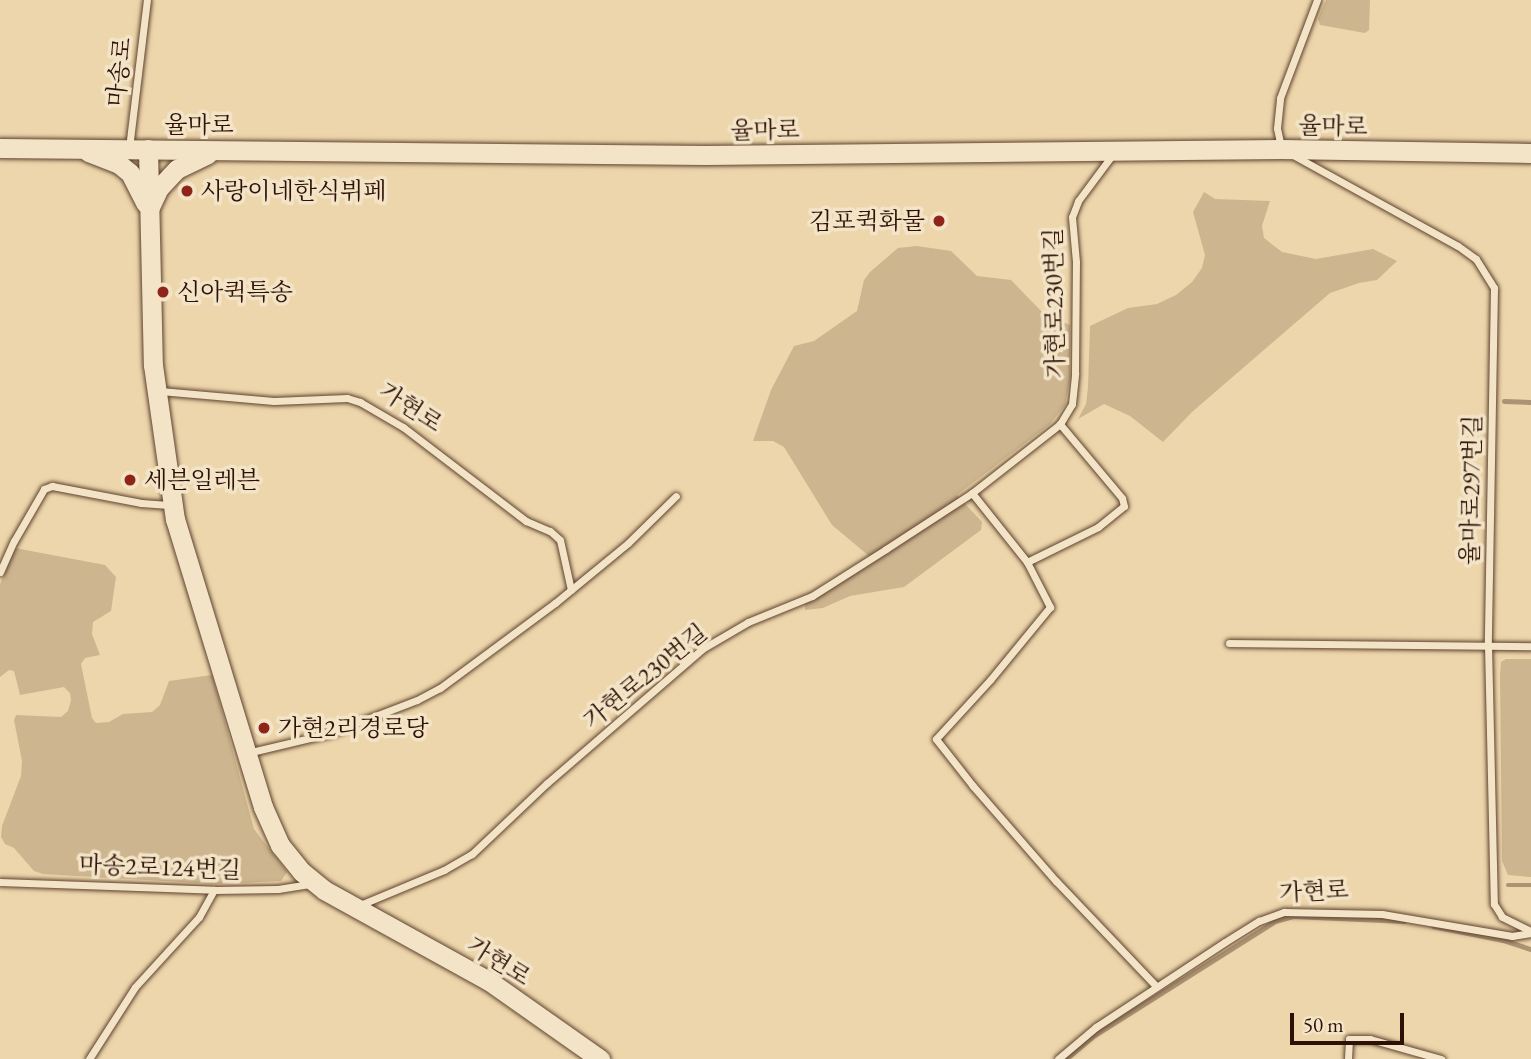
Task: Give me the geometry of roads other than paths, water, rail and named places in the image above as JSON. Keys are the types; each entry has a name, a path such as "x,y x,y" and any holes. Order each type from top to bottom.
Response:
{"street":[{"name":"율마로","path":"0,148 705,155 1281,149 1531,153"},
{"path":"77,148 112,161 130,173 139,186 148,211"},
{"name":"가현로","path":"139,149 148,211 156,391 173,506 263,807 280,845 316,883 489,981 600,1059"},
{"path":"148,211 159,188 177,169 218,150"}],"lane":[{"name":"마송로","path":"139,149 147,0"},
{"path":"1281,149 1277,128 1280,98 1317,0"},
{"name":"율마로297번길","path":"1281,149 1458,246 1476,259 1490,280 1496,307 1491,408 1488,645 1494,904 1502,917 1531,932"},
{"name":"가현로230번길","path":"356,906 444,870 472,854 547,783 702,649 748,622 812,596 972,493 1060,424 1072,404 1075,373 1076,262 1072,217 1078,201 1116,150"},
{"name":"가현로","path":"156,391 274,401 347,398 359,402 403,427 526,521 550,531 560,540 571,590"},
{"path":"1027,562 1098,527 1120,513 1125,506 1122,498 1060,424"},
{"path":"0,572 14,541 44,489 52,486 141,503 173,506"},
{"path":"972,493 1027,562 1050,607 990,680 936,739 1056,881 1157,987"},
{"path":"247,754 331,733 417,701 440,688 571,590 628,543 676,496"},
{"path":"1229,643 1531,646"},
{"name":"마송2로124번길","path":"1,883 83,883 214,890 278,889 316,883"},
{"path":"89,1059 135,987 200,917 214,890"},
{"name":"가현로","path":"1058,1059 1066,1049 1096,1027 1157,987 1259,921 1284,912 1382,914 1512,936 1531,932"},
{"path":"1348,1059 1349,1038 1370,1038 1441,1059"}],"waterway":[{"path":"1504,401 1531,402"},
{"path":"1508,885 1531,885"},
{"path":"1066,1059 1095,1035 1275,921 1294,916 1404,921"},
{"path":"1433,926 1503,940 1531,949"}],"place":[{"name":"사랑이네한식뷔페","path":"187,191"},
{"name":"김포퀵화물","path":"939,221"},
{"name":"신아퀵특송","path":"163,292"},
{"name":"세븐일레븐","path":"130,480"},
{"name":"가현2리경로당","path":"264,728"}]}
